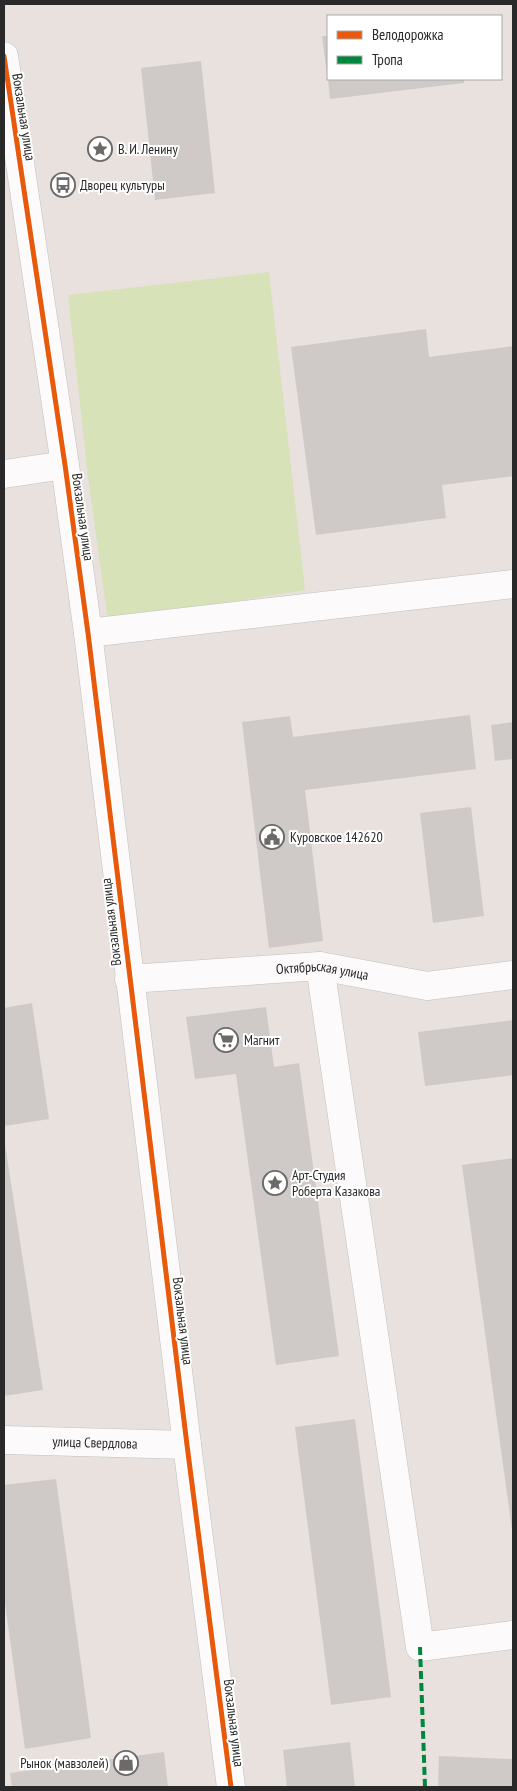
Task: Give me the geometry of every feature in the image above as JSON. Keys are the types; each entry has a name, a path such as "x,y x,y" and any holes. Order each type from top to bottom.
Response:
{"street":[{"name":"Вокзальная улица","path":"4,56 88,633 129,979 231,1787"},
{"path":"4,474 65,465"},
{"path":"88,633 513,584"},
{"path":"320,966 420,1647 513,1634"},
{"name":"Октябрьская улица","path":"129,979 320,966 427,986 513,975"},
{"name":"улица Свердлова","path":"4,1440 187,1445"}],"green space":[{"path":"269,272 305,590 108,622 88,477 68,295"}],"building":[{"path":"322,36 327,36 327,74"},
{"path":"201,61 215,193 155,200 141,68"},
{"path":"328,80 464,80 464,83 330,99"},
{"path":"426,329 429,357 513,346 513,476 442,485 446,518 316,535 291,347"},
{"path":"470,715 476,769 305,790 323,941 269,948 242,722 290,716 293,737"},
{"path":"513,722 513,759 495,761 491,725"},
{"path":"471,807 484,916 433,923 420,813"},
{"path":"32,1003 49,1119 4,1126 4,1008"},
{"path":"266,1007 274,1067 299,1063 339,1356 276,1365 236,1074 195,1079 186,1017"},
{"path":"513,1020 513,1075 425,1086 418,1032"},
{"path":"4,1138 43,1390 4,1396"},
{"path":"513,1158 513,1530 512,1530 462,1165"},
{"path":"355,1419 391,1697 331,1705 295,1427"},
{"path":"56,1479 91,1738 25,1749 4,1596 4,1485"},
{"path":"350,1742 355,1787 287,1787 283,1750"},
{"name":"Рынок (мавзолей)","path":"164,1752 168,1787 12,1787 10,1773"},
{"path":"439,1756 513,1759 513,1787 438,1787"}],"marked path":[{"path":"420,1647 425,1787"}],"cycle path":[{"path":"4,56 88,633 187,1445 231,1787"}],"place":[{"name":"В. И. Ленину","path":"100,149"},
{"name":"Дворец культуры","path":"63,185"},
{"name":"Куровское 142620","path":"272,837"},
{"name":"Магнит","path":"226,1040"},
{"name":"Арт-Студия Роберта Казакова","path":"275,1183"},
{"name":"Рынок (мавзолей)","path":"126,1763"}]}
